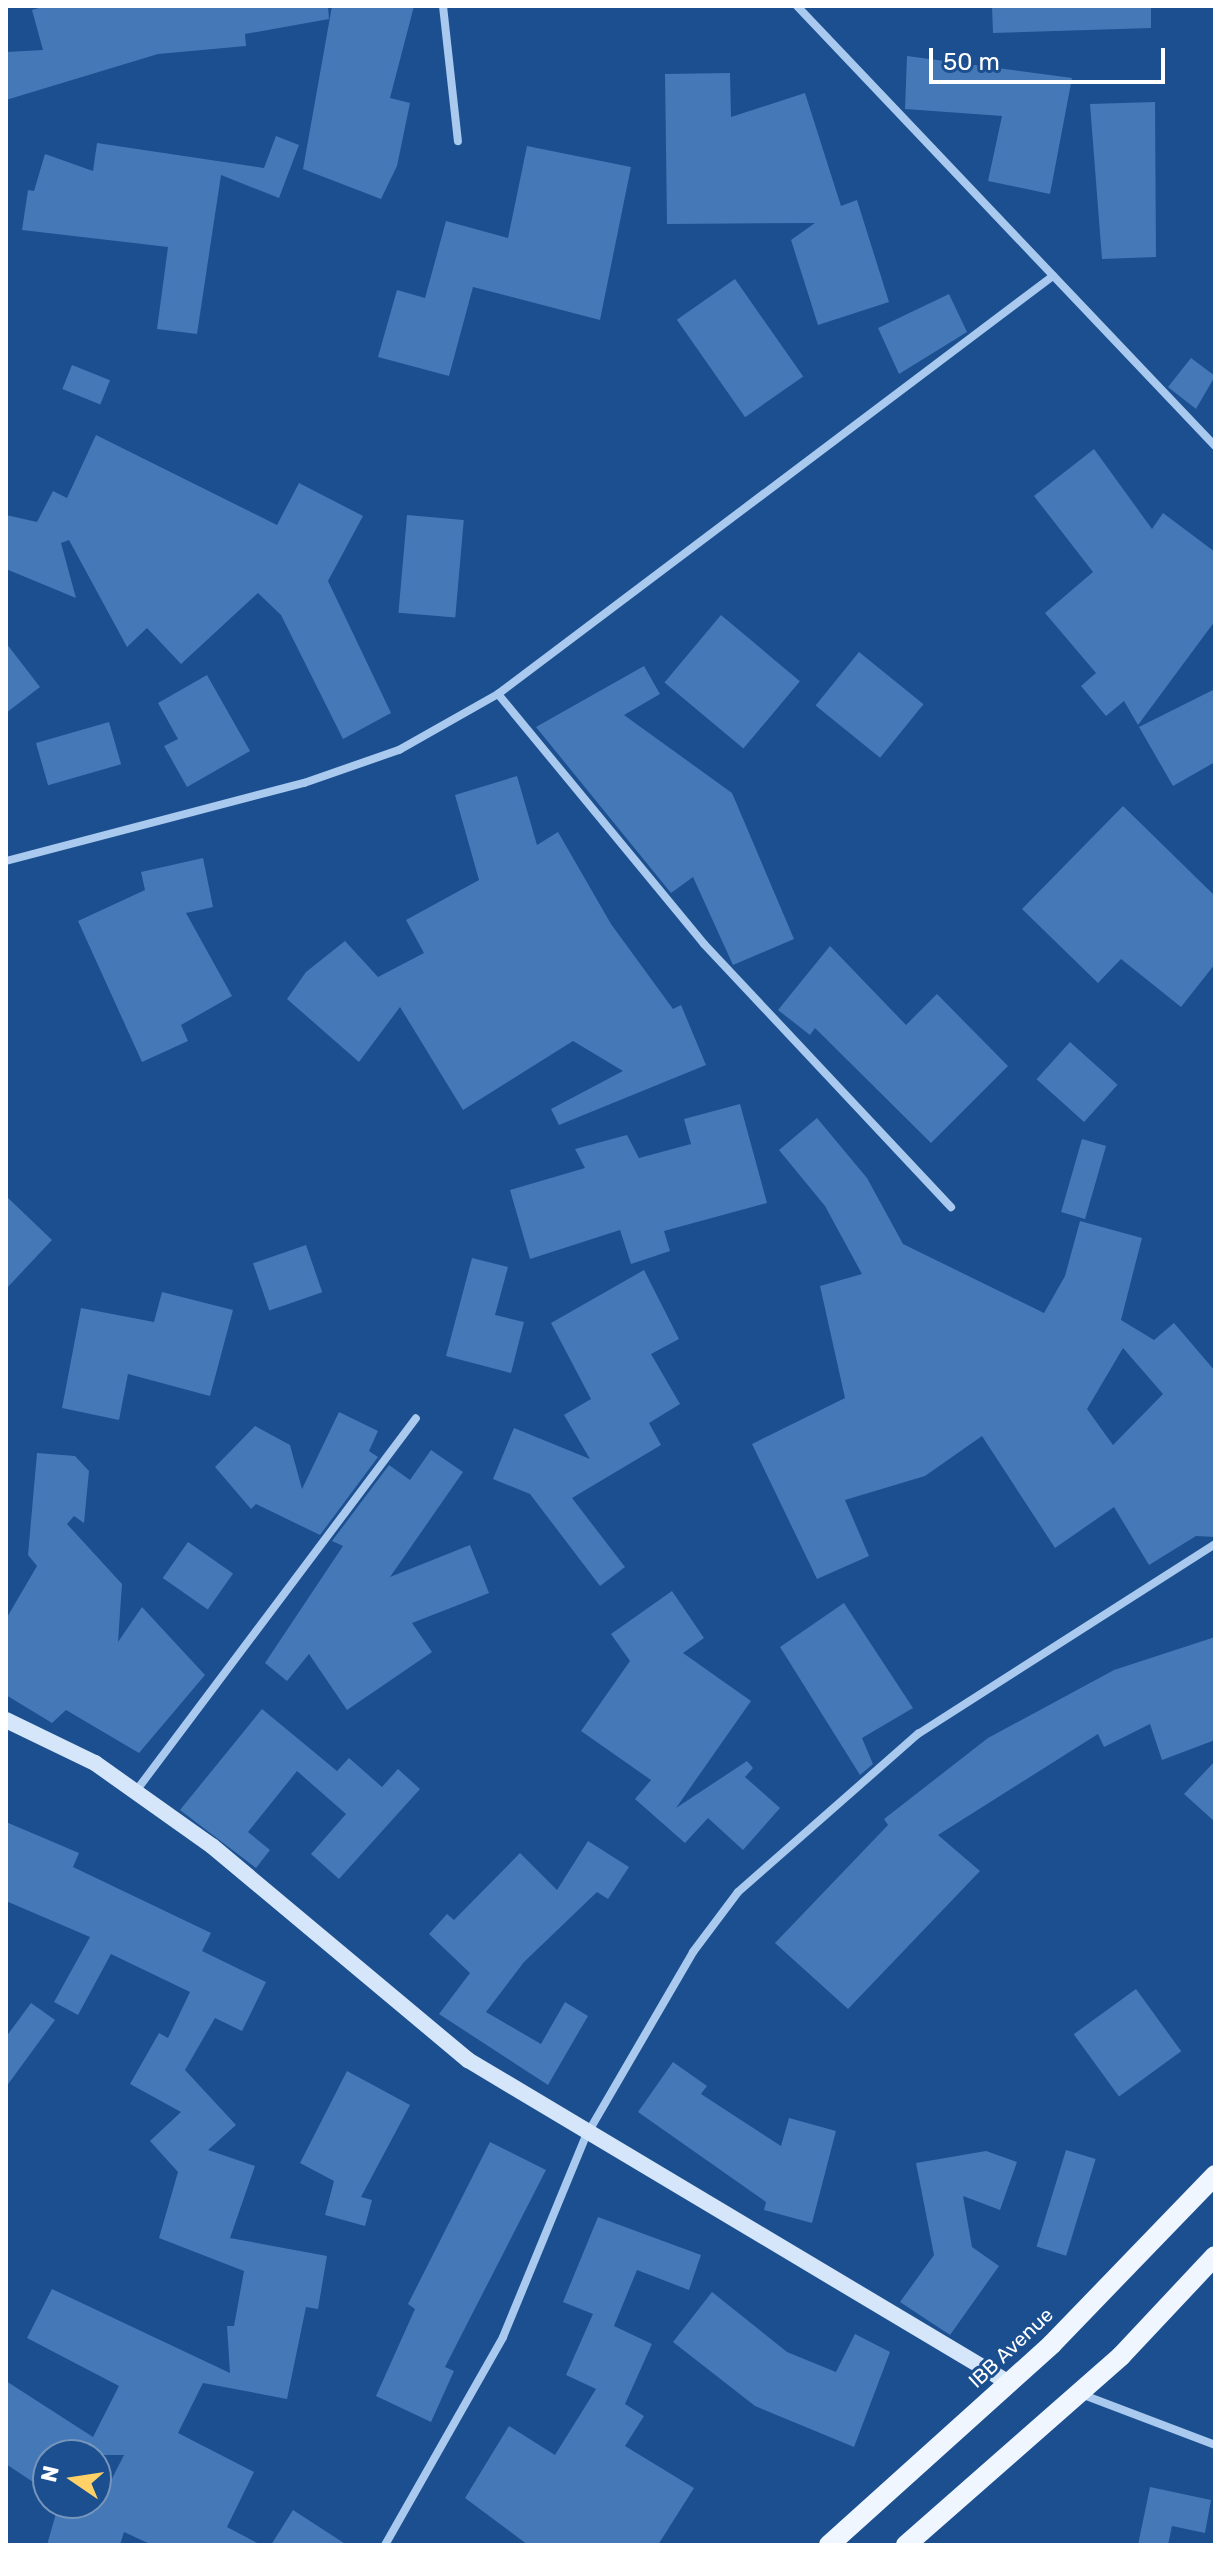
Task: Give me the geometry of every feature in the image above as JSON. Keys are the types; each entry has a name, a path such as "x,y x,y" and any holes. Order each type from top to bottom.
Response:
{"main road":[{"name":"IBB Avenue","path":"829,2545 1009,2383 1215,2175"},
{"path":"906,2545 1079,2393 1215,2256"}],"street":[{"path":"443,6 458,141"},
{"path":"797,6 1215,446"},
{"path":"6,861 304,783 399,750 498,694 1053,276"},
{"path":"498,694 704,944 951,1207"},
{"path":"135,1792 416,1418"},
{"path":"385,2545 503,2337 586,2136 693,1952 738,1892 798,1834 918,1734 1215,1544"},
{"path":"6,1720 53,1738 212,1846 468,2060 586,2136 1009,2383"},
{"path":"1079,2393 1215,2445"}],"building":[{"path":"45,6 328,6 329,19 245,34 246,46 158,54 6,100 6,52 43,50 32,10"},
{"path":"332,6 414,6 390,98 410,103 397,166 381,199 303,169"},
{"path":"992,6 1151,6 1151,28 993,33"},
{"path":"907,56 1072,78 1050,194 988,181 1002,116 905,109"},
{"path":"730,73 731,117 805,93 841,206 857,200 889,302 818,325 791,240 815,223 667,224 665,74"},
{"path":"1155,102 1156,257 1102,259 1090,104"},
{"path":"276,136 299,145 279,198 221,175 197,334 157,329 168,247 22,230 28,190 34,191 45,154 93,171 97,143 264,168"},
{"path":"527,146 631,167 600,320 473,287 449,376 378,357 397,290 425,298 446,221 508,238"},
{"path":"735,279 803,376 745,417 677,320"},
{"path":"949,294 967,332 899,374 878,328"},
{"path":"1191,358 1215,376 1196,409 1168,387"},
{"path":"72,365 110,380 100,404 62,389"},
{"path":"96,435 277,525 299,483 363,516 328,581 391,713 343,739 281,615 258,593 181,664 147,628 127,647 69,540 61,543 76,598 6,569 6,515 37,522 53,491 67,498"},
{"path":"1094,449 1152,529 1163,513 1215,552 1215,621 1138,725 1124,701 1106,716 1081,686 1096,673 1045,613 1093,572 1034,496"},
{"path":"407,515 464,520 455,618 398,613"},
{"path":"721,615 800,681 743,749 664,682"},
{"path":"6,643 40,687 6,713"},
{"path":"859,652 924,704 880,758 816,706"},
{"path":"644,666 660,694 624,715 732,793 794,939 733,965 693,877 671,893 536,727"},
{"path":"207,675 250,751 187,787 164,746 178,739 158,703"},
{"path":"1215,689 1215,762 1173,786 1139,727"},
{"path":"109,722 121,764 48,785 36,743"},
{"path":"517,776 537,845 558,832 611,924 673,1009 681,1005 706,1065 559,1125 551,1109 623,1071 573,1041 463,1110 400,1007 359,1062 287,999 306,972 345,941 378,977 424,953 406,920 479,880 455,795"},
{"path":"1123,806 1215,896 1215,964 1181,1007 1121,959 1098,983 1022,909"},
{"path":"203,858 213,907 186,913 232,996 181,1025 188,1041 142,1062 78,921 145,890 141,872"},
{"path":"830,946 906,1025 937,994 1008,1066 931,1143 815,1028 810,1035 778,1010"},
{"path":"1070,1042 1118,1085 1084,1122 1037,1079"},
{"path":"740,1104 767,1203 664,1231 670,1251 631,1264 620,1230 530,1259 510,1190 585,1168 575,1149 627,1135 639,1158 691,1144 684,1119"},
{"path":"817,1118 867,1178 903,1244 1044,1313 1065,1276 1080,1221 1142,1238 1121,1320 1154,1340 1174,1323 1215,1371 1215,1537 1196,1536 1149,1565 1114,1507 1055,1548 982,1436 925,1476 845,1500 869,1556 817,1579 752,1444 845,1398 820,1286 862,1274 825,1206 779,1150","holes":["1123,1348 1163,1394 1113,1445 1087,1409"]},
{"path":"1082,1139 1106,1146 1085,1219 1061,1212"},
{"path":"6,1196 52,1240 6,1289"},
{"path":"306,1245 322,1292 269,1311 253,1263"},
{"path":"472,1258 508,1267 495,1315 524,1322 511,1373 446,1356"},
{"path":"644,1270 679,1339 651,1354 680,1404 649,1423 661,1445 572,1498 625,1567 600,1586 530,1494 493,1479 514,1428 590,1459 564,1415 591,1399 551,1323"},
{"path":"162,1292 233,1310 210,1396 128,1374 119,1420 62,1408 81,1308 154,1322"},
{"path":"339,1412 378,1431 369,1451 378,1457 320,1535 256,1504 251,1509 215,1467 255,1426 290,1445 302,1489"},
{"path":"431,1450 463,1472 390,1577 470,1545 489,1593 412,1623 432,1652 347,1710 309,1654 287,1681 265,1663 343,1546 332,1541 389,1465 410,1480"},
{"path":"37,1453 75,1456 89,1471 84,1523 74,1516 67,1524 122,1584 118,1642 142,1607 205,1675 139,1753 66,1710 52,1723 6,1695 6,1619 37,1566 28,1555"},
{"path":"188,1542 233,1574 208,1610 163,1578"},
{"path":"672,1591 704,1638 683,1653 751,1701 676,1808 747,1761 753,1768 745,1777 780,1808 743,1850 708,1818 685,1843 635,1799 651,1780 581,1731 630,1661 611,1634"},
{"path":"844,1603 913,1708 862,1738 873,1764 860,1775 780,1647"},
{"path":"1215,1637 1215,1740 1162,1760 1150,1724 1104,1747 1098,1734 938,1835 980,1871 848,2009 775,1943 888,1825 884,1819 988,1738 1114,1670"},
{"path":"262,1709 337,1771 349,1758 382,1787 398,1769 420,1789 339,1879 311,1854 346,1814 297,1771 248,1832 270,1850 256,1868 180,1810"},
{"path":"1215,1761 1215,1822 1184,1794"},
{"path":"6,1822 79,1853 73,1867 211,1933 202,1951 266,1982 242,2031 215,2018 185,2070 236,2125 208,2150 255,2166 230,2238 327,2256 318,2309 306,2307 287,2399 203,2383 178,2433 254,2472 227,2527 261,2545 152,2545 124,2532 120,2545 47,2545 54,2519 112,2519 112,2479 124,2455 112,2455 112,2439 32,2439 32,2481 6,2464 6,2381 93,2437 119,2386 27,2338 52,2289 230,2373 227,2326 234,2326 244,2271 159,2238 178,2172 150,2141 181,2112 130,2084 159,2033 168,2038 190,1992 111,1954 78,2015 54,2002 90,1937 6,1901"},
{"path":"588,1841 629,1867 608,1899 597,1892 524,1962 486,2012 541,2044 565,2002 588,2016 548,2085 439,2014 470,1973 429,1934 447,1914 454,1920 520,1853 557,1890"},
{"path":"1136,1989 1181,2051 1119,2097 1074,2034"},
{"path":"31,2003 55,2020 6,2087 6,2037"},
{"path":"673,2062 707,2086 701,2094 781,2146 789,2118 836,2131 812,2223 764,2210 766,2202 638,2112"},
{"path":"347,2071 410,2105 361,2197 372,2200 365,2226 325,2215 334,2181 300,2163"},
{"path":"490,2142 546,2170 445,2367 454,2371 431,2422 376,2396 415,2309 408,2304"},
{"path":"1066,2150 1096,2159 1066,2256 1036,2247"},
{"path":"986,2151 1017,2162 1000,2210 963,2196 972,2247 999,2266 950,2335 900,2302 934,2255 916,2163"},
{"path":"598,2217 701,2255 689,2290 637,2270 614,2326 652,2344 625,2404 644,2416 625,2446 694,2488 658,2545 528,2545 465,2498 509,2426 555,2455 596,2389 566,2375 593,2314 563,2302"},
{"path":"712,2292 787,2352 836,2372 855,2334 890,2352 854,2447 755,2406 673,2342"},
{"path":"1150,2487 1211,2500 1205,2533 1172,2526 1168,2545 1138,2545"},
{"path":"293,2510 347,2545 271,2545"}]}
